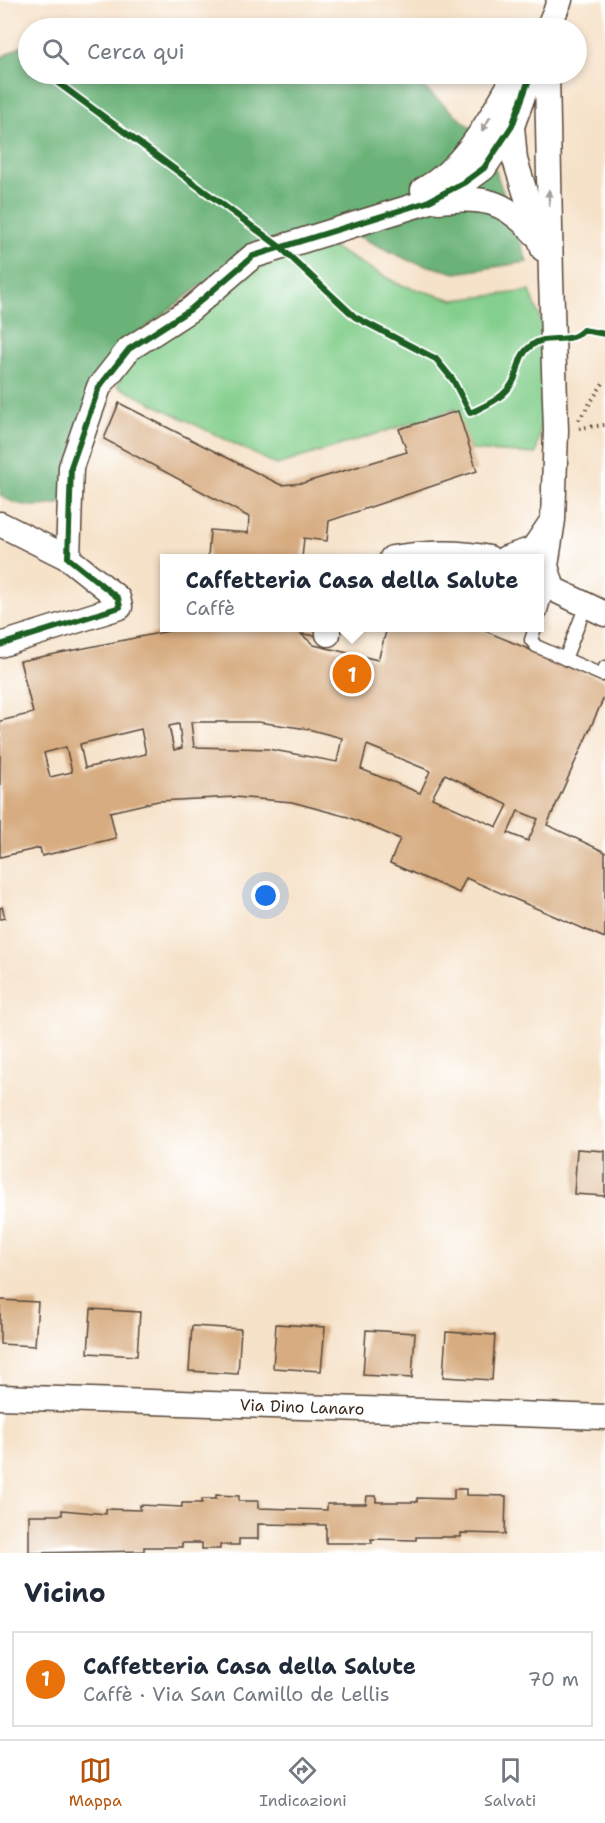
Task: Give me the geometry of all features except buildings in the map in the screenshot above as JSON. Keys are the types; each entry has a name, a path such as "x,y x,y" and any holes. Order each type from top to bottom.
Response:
{"street":[{"path":"552,18 560,1"},
{"path":"557,18 560,1"},
{"path":"379,215 439,181 472,147 510,84"},
{"path":"427,202 465,182 484,168 512,126 527,84"},
{"path":"548,84 550,278 556,430 553,520 546,566 550,586 596,609"},
{"path":"512,126 515,160 550,278"},
{"path":"68,558 71,467 99,387 129,349 191,309 253,256 379,215 427,202 469,197 489,200 518,215 539,238"},
{"path":"518,554 533,549 553,520"},
{"path":"0,524 68,558 118,598 120,607 0,645"},
{"path":"415,554 427,552 466,554"},
{"name":"Via Dino Lanaro","path":"0,1397 605,1417"}],"lane":[{"path":"544,603 550,586"},
{"path":"565,660 596,609"},
{"path":"534,632 532,643 565,660 602,675 605,667"}],"path":[{"path":"574,428 605,380"}],"green space":[{"path":"18,48 18,84 415,84 423,87 485,140 527,262 456,273 410,261 331,223 246,251 127,342 62,503 30,506 7,500 0,495 0,58"},
{"path":"328,245 398,284 454,300 530,291 545,331 548,387 536,454 470,450 456,409 277,465 117,386 128,360 207,292 282,257"}],"cycle path":[{"path":"60,84 280,247 355,317 436,359 453,380 470,413 506,392 514,380 522,357 532,345 545,340 571,337 583,330 605,334"},
{"path":"0,645 120,607 118,598 68,558 71,467 99,387 129,349 191,309 253,256 427,202 465,182 484,168 512,126 527,84"}],"place":[{"name":"Caffetteria Casa della Salute","path":"352,674"}]}
